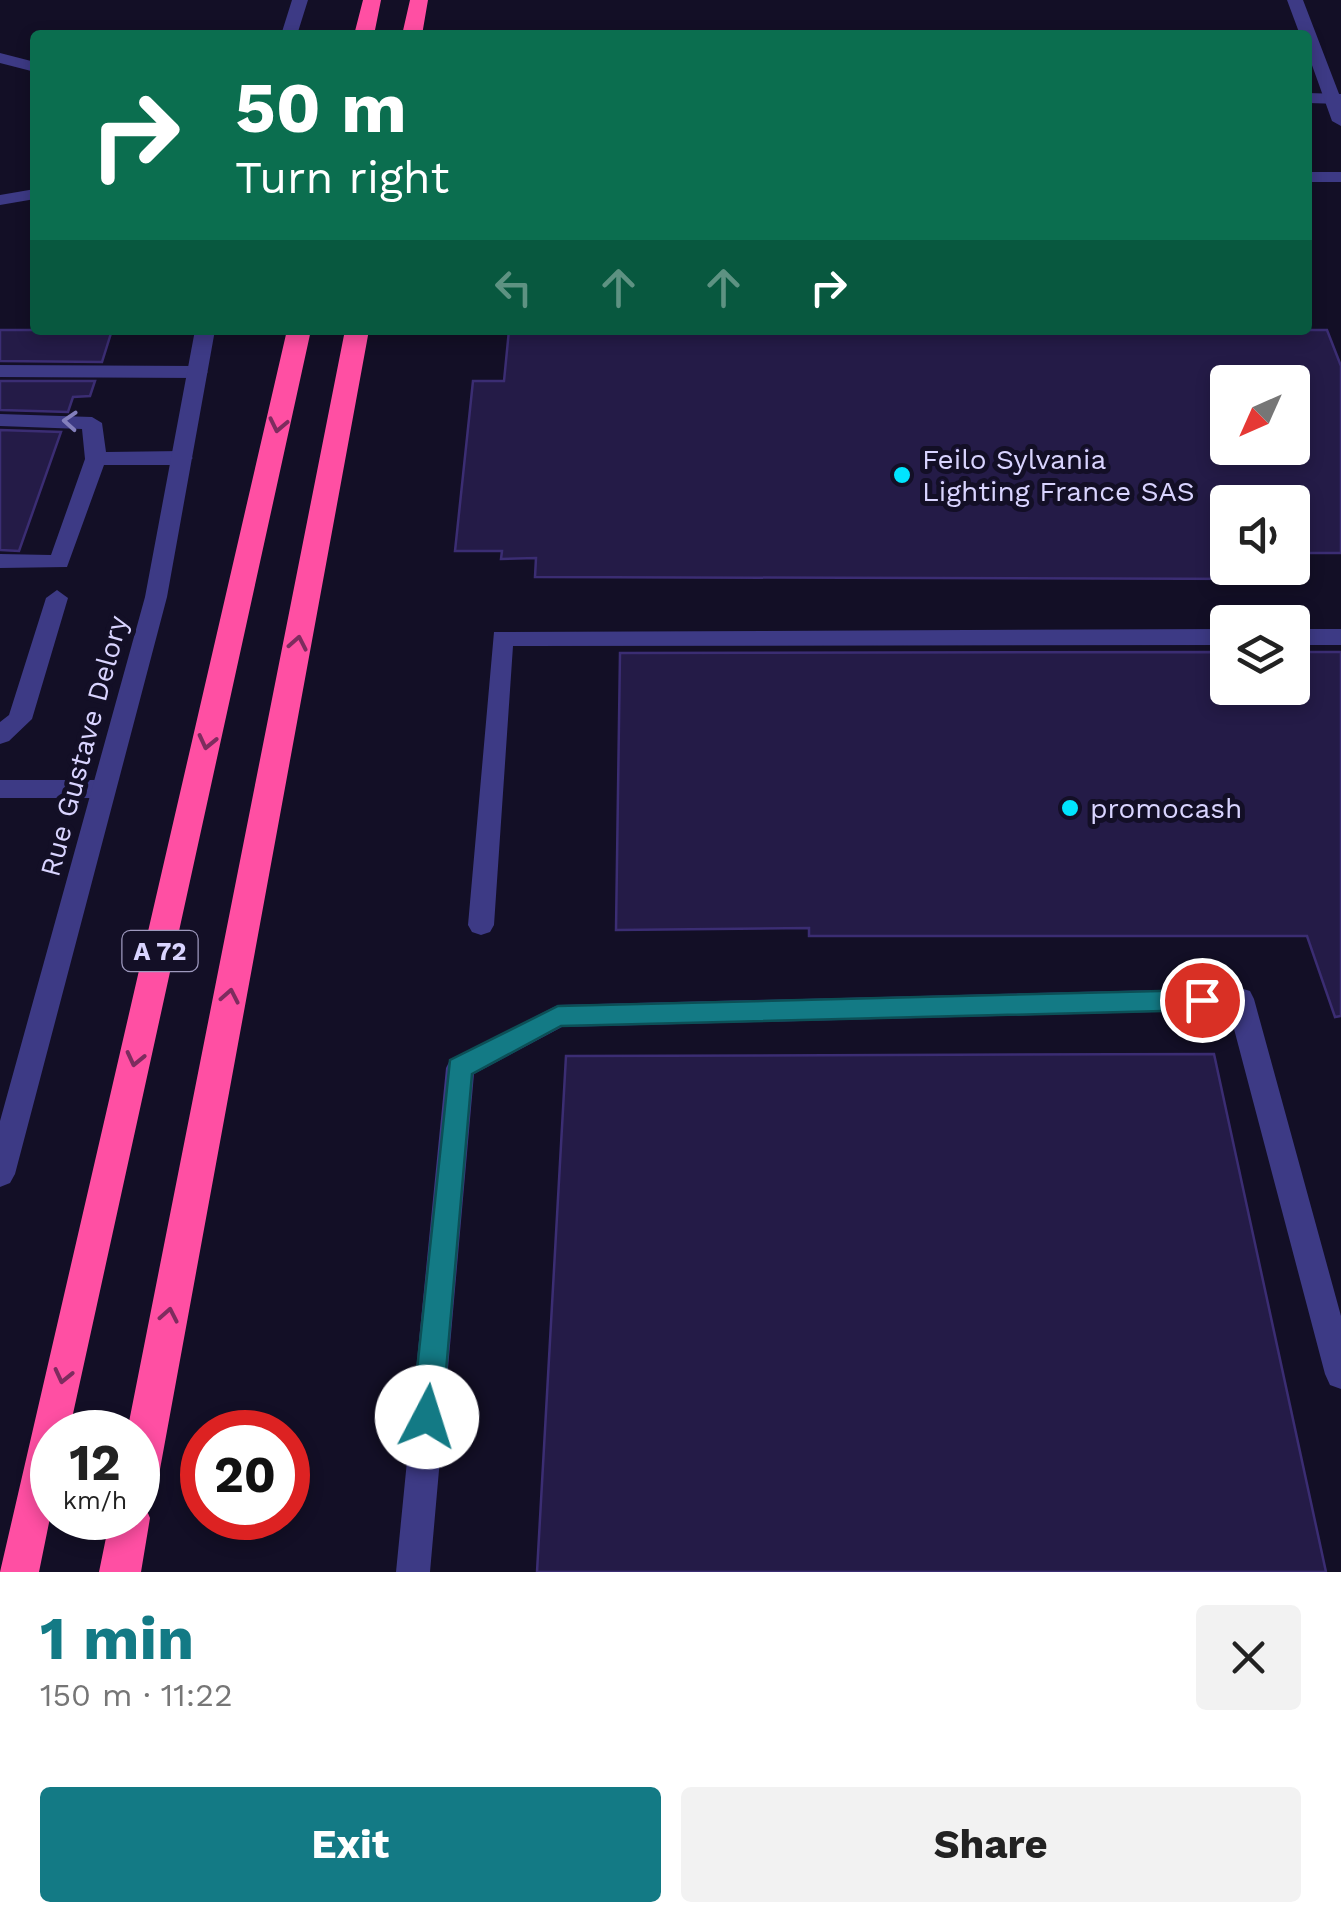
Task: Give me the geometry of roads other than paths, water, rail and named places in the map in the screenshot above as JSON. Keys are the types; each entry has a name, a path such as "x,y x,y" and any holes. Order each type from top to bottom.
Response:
{"highway":[{"path":"365,30 372,0"},
{"path":"413,30 419,0"},
{"name":"A 72","path":"18,1572 298,335"},
{"name":"A 72","path":"151,1410 356,335"},
{"path":"120,1572 126,1540"}],"street":[{"path":"291,30 300,0"},
{"path":"1295,0 1307,30"},
{"path":"1312,41 1341,121"},
{"path":"0,58 30,66"},
{"path":"1312,176 1341,177"},
{"path":"0,200 9,202 30,196"},
{"name":"Rue Gustave Delory","path":"0,1174 7,1124 156,597 204,335"},
{"path":"0,372 198,372"},
{"path":"0,420 92,423 96,459 59,562 0,562"},
{"path":"96,459 182,458"},
{"path":"0,735 20,719 57,598"},
{"path":"481,925 502,638 1210,637"},
{"path":"1310,637 1341,637"},
{"path":"0,789 103,789"},
{"path":"412,1572 460,1068 558,1016 1240,999 1341,1374"}],"place":[{"name":"Feilo Sylvania Lighting France SAS","path":"902,475"},
{"name":"promocash","path":"1070,808"}]}
